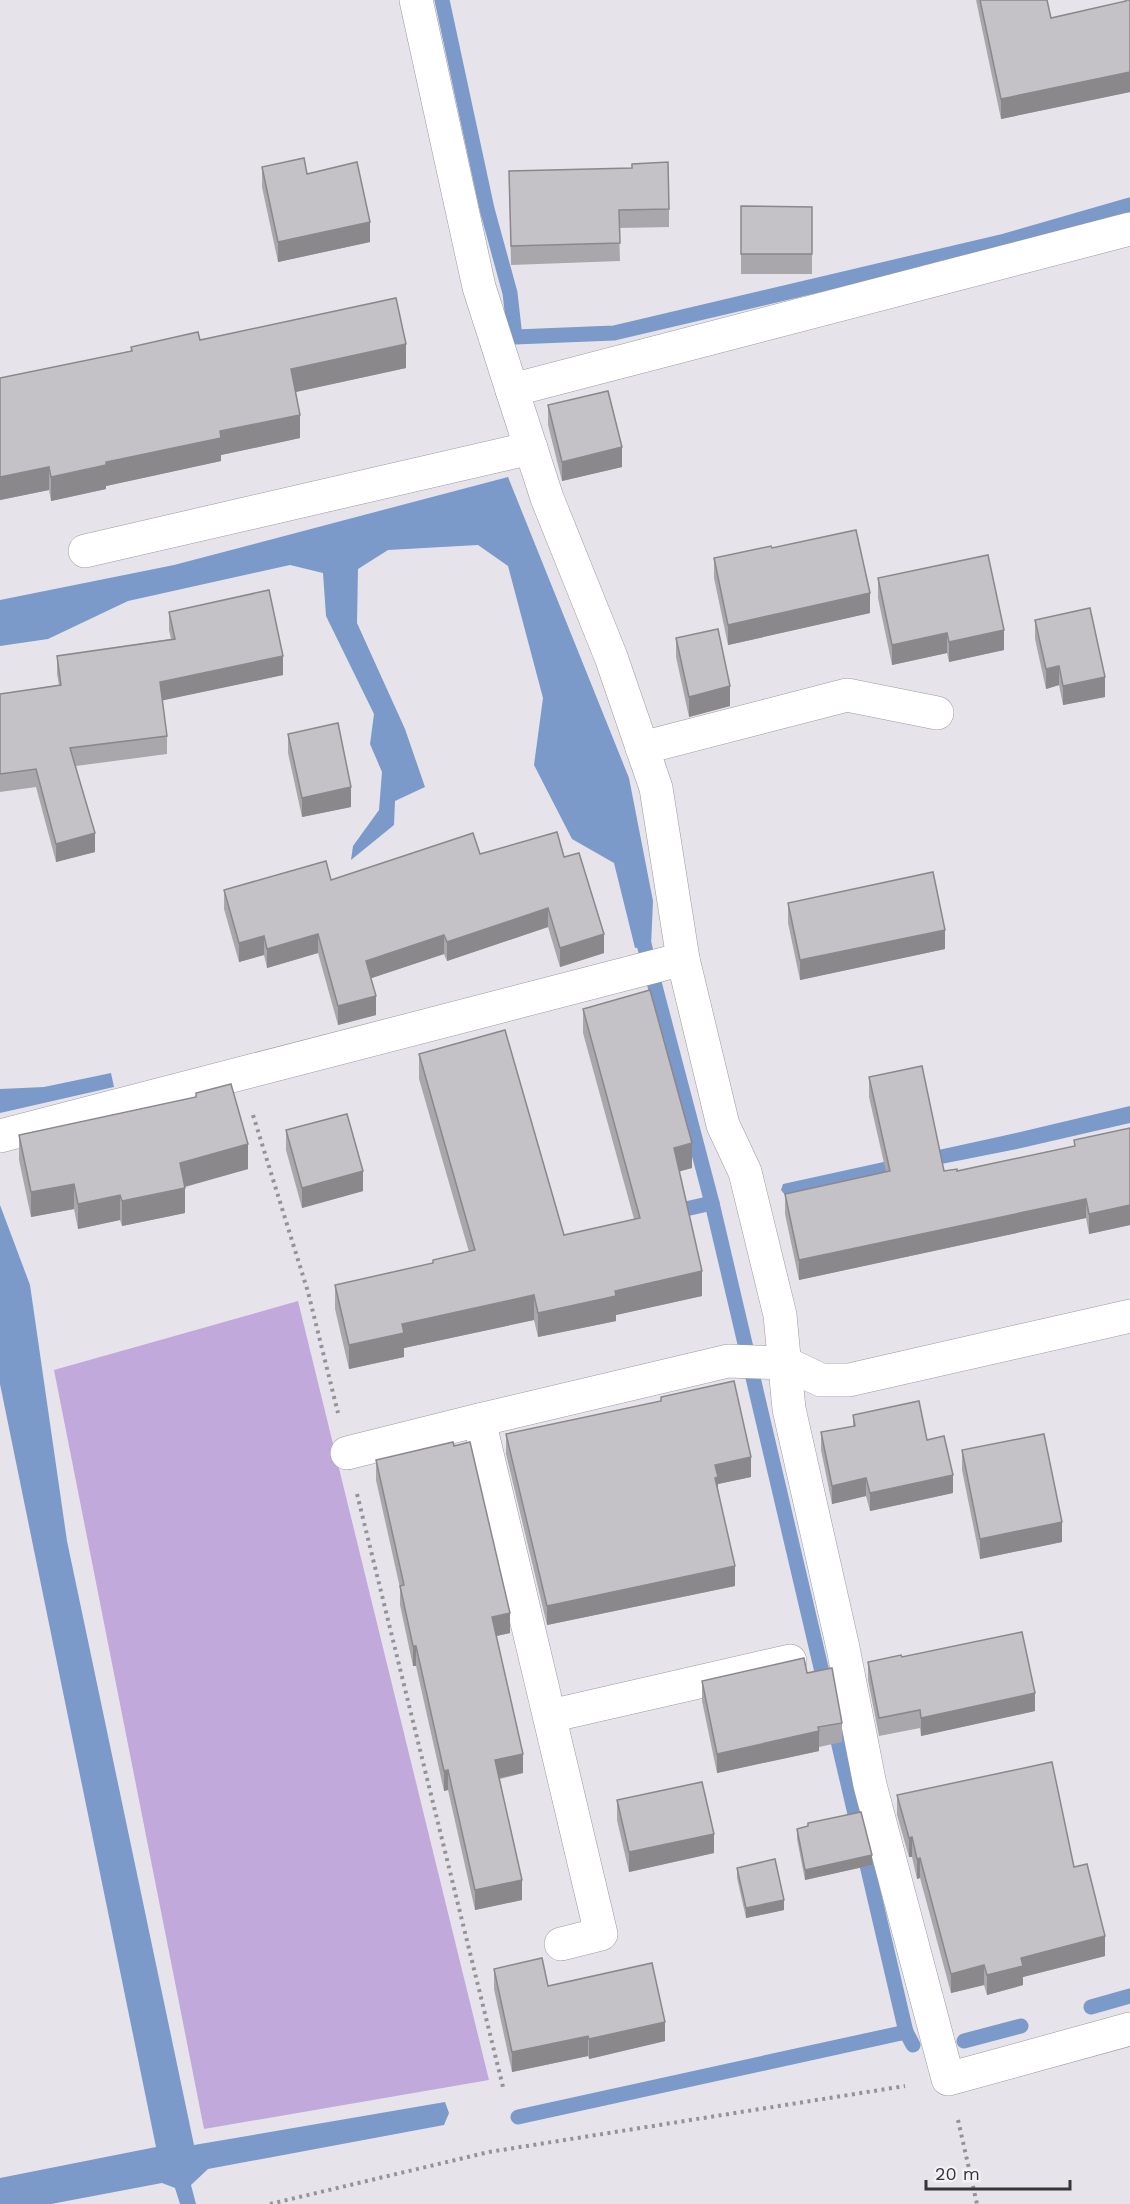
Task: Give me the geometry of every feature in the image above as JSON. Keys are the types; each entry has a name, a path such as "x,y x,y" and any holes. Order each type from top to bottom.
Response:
{"street":[{"path":"416,0 479,287 547,498 611,657 656,788 683,959 723,1125 745,1172 780,1315 789,1409 843,1648 870,1785 948,2079 1130,2029"},
{"path":"512,390 1130,229"},
{"path":"85,551 531,448"},
{"path":"642,748 847,695 937,712"},
{"path":"0,1136 622,977 683,959"},
{"path":"347,1453 728,1361 785,1363 821,1380 849,1380 1130,1316"},
{"path":"479,1420 601,1934 561,1944"},
{"path":"550,1716 790,1661"}],"path":[{"path":"240,1074 308,1292 504,2091"},
{"path":"270,2204 489,2152 948,2079 977,2204"}],"shaded area":[{"path":"298,1301 489,2080 204,2129 54,1370"}],"water":[{"path":"508,477 629,778 653,901 651,946 635,948 614,863 572,839 534,765 543,698 508,566 478,545 388,550 358,569 357,623 405,729 425,787 395,801 394,825 351,860 353,846 379,810 382,772 370,744 374,714 326,616 323,573 290,565 128,601 48,639 0,646 0,600 174,565"},
{"path":"111,1073 114,1087 0,1113 0,1089 44,1087"},
{"path":"1130,1106 1130,1123 1017,1149 785,1195 781,1190 783,1184"},
{"path":"0,1205 30,1285 67,1541 194,2145 445,2102 449,2113 444,2125 208,2169 191,2185 196,2204 180,2204 175,2188 162,2183 51,2204 0,2204 0,2178 156,2147 0,1384"}],"building":[{"path":"980,0 1047,0 1051,18 1130,0 1130,72 1001,99"},
{"path":"304,158 307,174 357,162 370,222 278,242 262,167"},
{"path":"668,162 669,209 619,210 620,243 511,246 509,171 632,168 632,164"},
{"path":"741,206 812,207 812,254 741,254"},
{"path":"396,298 406,344 291,369 300,415 220,431 221,438 106,462 106,465 51,477 49,467 0,477 0,378 132,351 131,347 198,332 200,340"},
{"path":"608,391 622,447 562,462 548,405"},
{"path":"856,530 870,593 728,625 714,558"},
{"path":"988,555 1004,630 949,642 947,633 892,645 878,578"},
{"path":"269,590 283,656 160,682 167,736 70,748 95,833 56,844 36,769 0,774 0,694 61,685 57,656 175,639 169,612"},
{"path":"1090,608 1105,677 1063,686 1059,666 1046,669 1035,620"},
{"path":"718,629 730,686 689,697 676,638"},
{"path":"338,723 351,787 302,798 288,734"},
{"path":"557,832 564,857 579,853 604,934 560,948 548,908 447,942 444,935 366,961 376,996 338,1006 318,934 267,949 264,936 239,943 224,890 326,861 331,880 473,833 480,854"},
{"path":"933,872 945,930 800,960 788,903"},
{"path":"650,990 692,1143 674,1148 702,1271 615,1291 616,1296 538,1313 534,1295 402,1324 404,1333 349,1345 335,1285 433,1263 433,1260 475,1250 419,1054 505,1030 564,1235 640,1218 583,1009"},
{"path":"922,1066 944,1171 957,1169 957,1171 1075,1146 1074,1140 1130,1128 1130,1205 1089,1214 1086,1199 799,1260 785,1194 890,1171 869,1077"},
{"path":"231,1084 248,1144 180,1163 185,1188 122,1201 120,1195 78,1204 74,1184 31,1192 19,1135 196,1097 196,1093"},
{"path":"347,1114 363,1171 302,1188 286,1130"},
{"path":"734,1381 751,1457 715,1465 718,1477 715,1478 735,1566 547,1606 506,1434 661,1401 661,1397"},
{"path":"919,1401 927,1440 944,1436 953,1475 870,1493 866,1478 832,1486 821,1432 855,1426 853,1415"},
{"path":"1044,1434 1062,1522 980,1539 962,1450"},
{"path":"453,1442 454,1446 470,1442 510,1613 492,1617 523,1754 495,1760 522,1880 475,1890 448,1770 444,1771 416,1646 413,1646 400,1586 404,1585 376,1460"},
{"path":"1022,1632 1035,1693 921,1718 920,1710 879,1718 868,1662"},
{"path":"804,1658 807,1673 832,1668 842,1723 818,1727 819,1731 717,1754 702,1681"},
{"path":"1052,1762 1074,1867 1087,1864 1105,1936 1021,1958 1023,1966 987,1975 984,1965 951,1974 920,1858 917,1859 912,1837 909,1838 897,1795"},
{"path":"702,1782 714,1834 629,1852 617,1800"},
{"path":"861,1812 872,1855 805,1870 797,1829 808,1826 808,1823"},
{"path":"775,1859 784,1900 746,1908 737,1868"},
{"path":"542,1958 548,1986 652,1963 665,2022 589,2039 588,2036 512,2052 494,1969"}],"waterway":[{"path":"442,0 487,209 510,293 515,337 614,333 1005,241 1130,205"},
{"path":"640,929 712,1203 826,1689"},
{"path":"668,1213 712,1203"},
{"path":"834,1724 906,2032"},
{"path":"1091,2007 1130,1996"},
{"path":"964,2041 1021,2026"},
{"path":"518,2117 906,2032 913,2045"}]}
